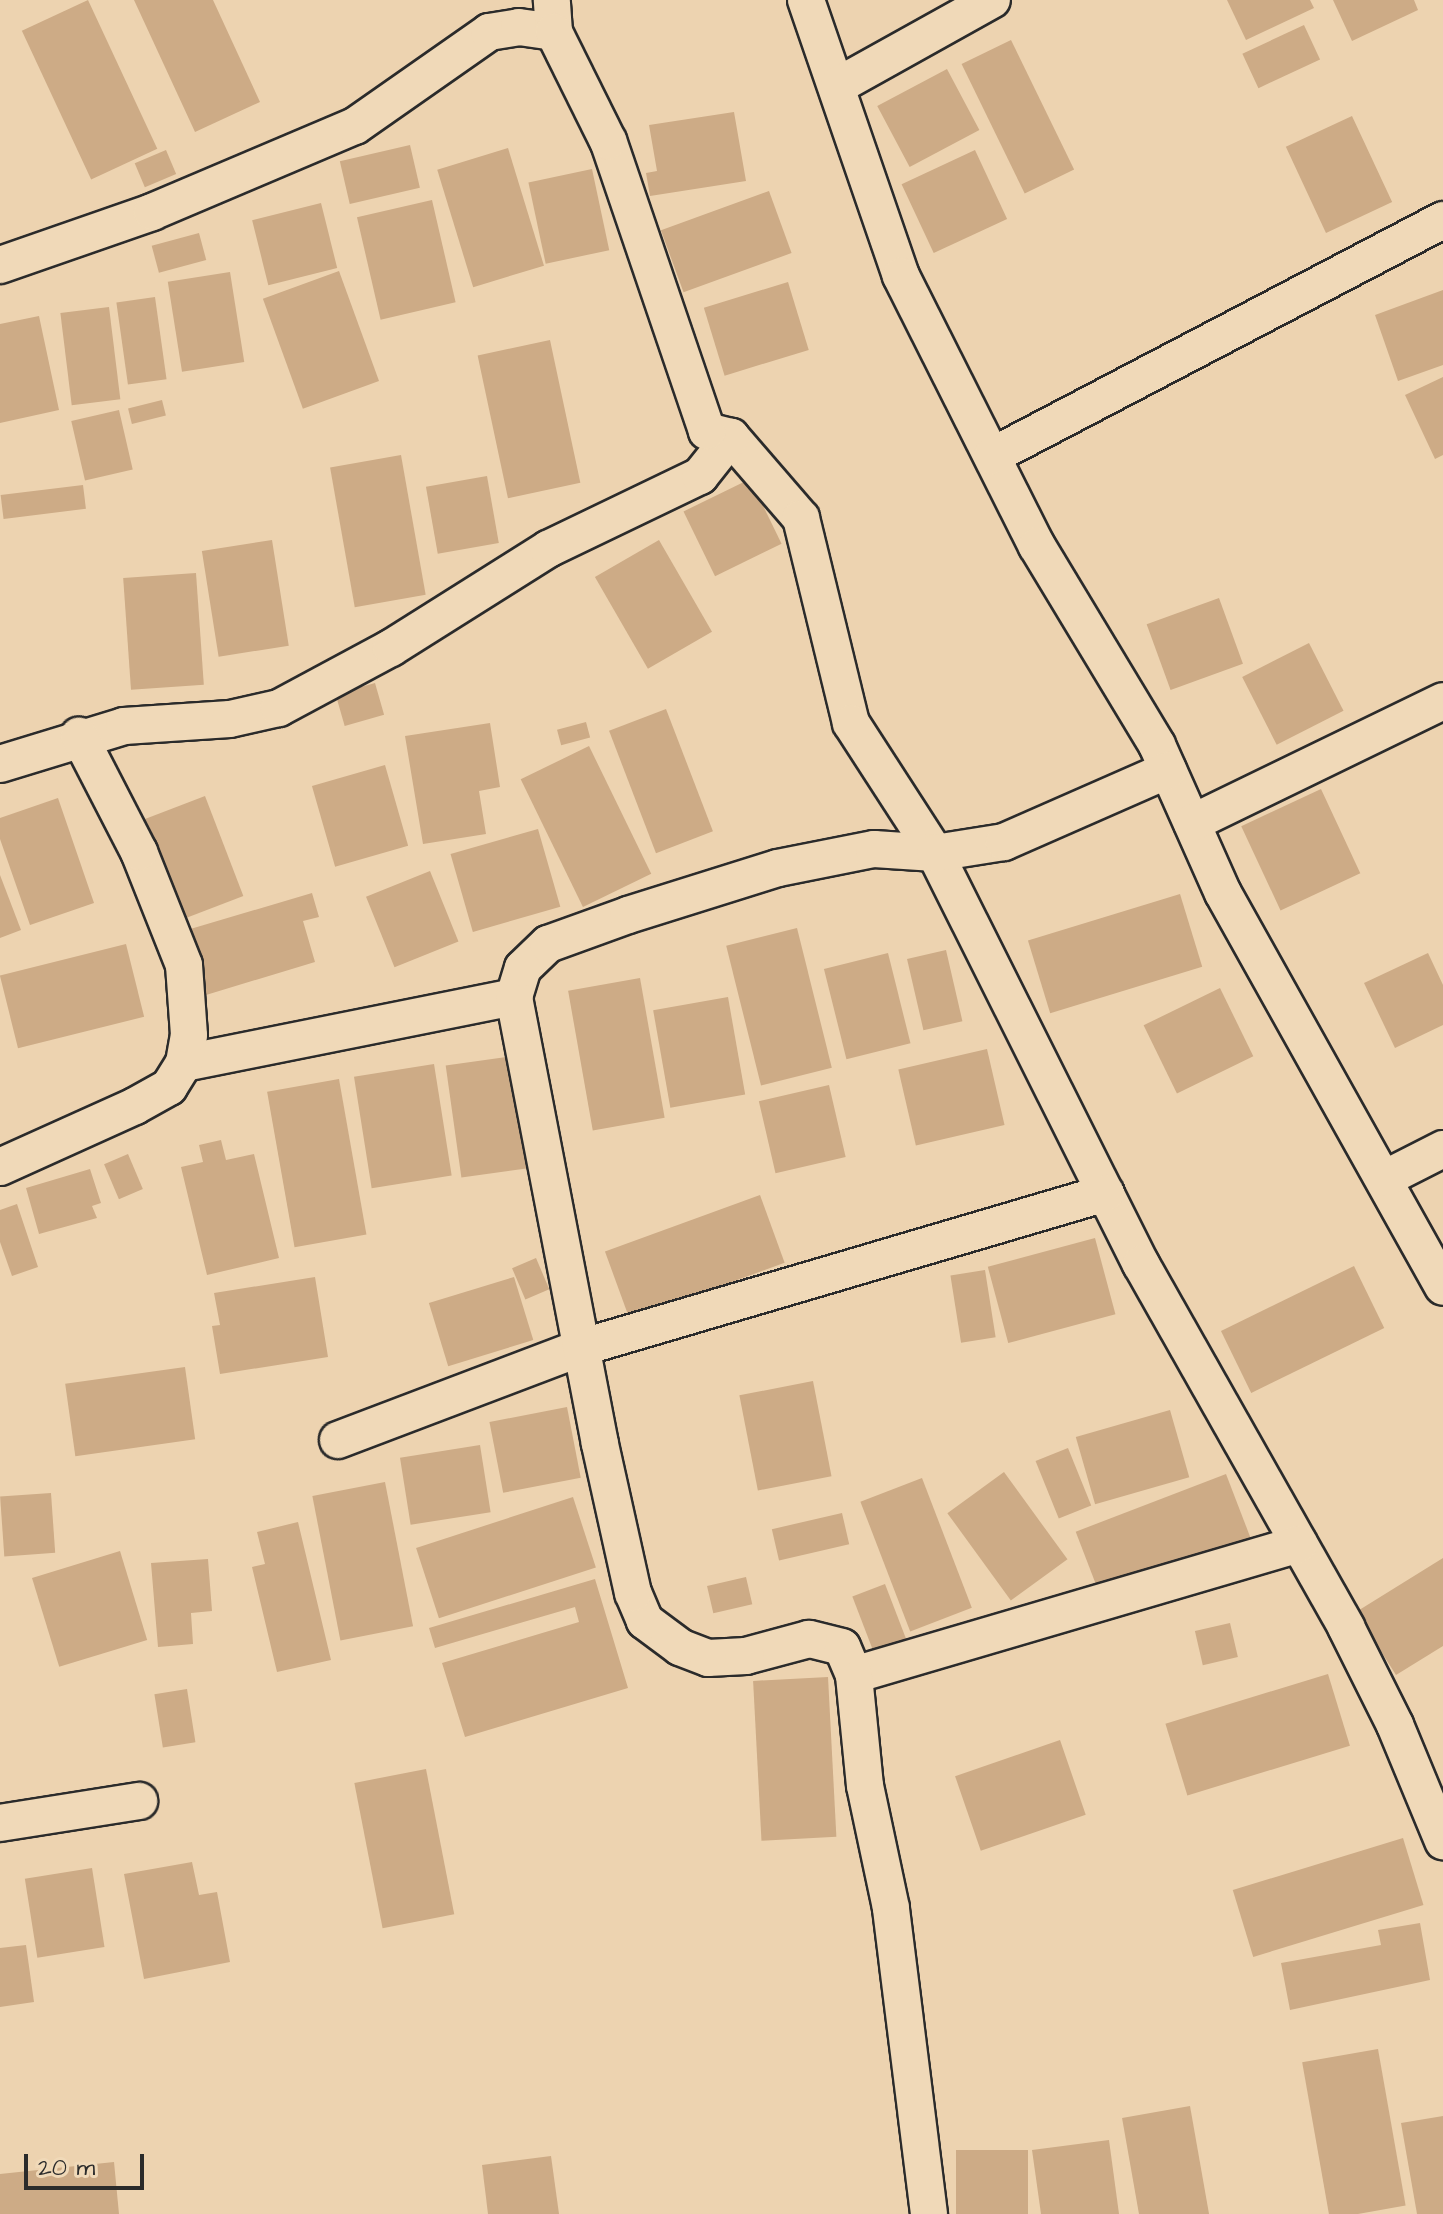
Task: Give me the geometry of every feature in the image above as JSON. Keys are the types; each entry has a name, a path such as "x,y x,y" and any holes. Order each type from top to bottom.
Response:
{"street":[{"path":"806,0 839,85 901,276 1037,546 1168,770 1223,893 1386,1178 1443,1287"},
{"path":"839,85 992,0"},
{"path":"0,265 152,212 355,126 489,32 519,27 553,16 608,141 707,431 731,437 801,518 851,723 935,853 1106,1193 1395,1725 1443,1841"},
{"path":"992,456 1443,220"},
{"path":"0,764 79,736 124,726 230,719 279,708 391,648 548,549 700,476 731,437"},
{"path":"1192,823 1443,701"},
{"path":"0,1167 135,1106 169,1087 184,1063 189,1035 184,965 139,852 79,736"},
{"path":"929,2214 891,1908 865,1786 854,1675 842,1647 809,1639 746,1656 708,1658 680,1647 645,1621 621,1545 514,997 523,968 548,944 628,915 778,868 874,849 935,853 1004,842 1168,770"},
{"path":"184,1063 514,997"},
{"path":"1386,1178 1443,1149"},
{"path":"338,1440 583,1347 1106,1193"},
{"path":"854,1675 1299,1544"},
{"path":"0,1823 139,1801"}],"building":[{"path":"88,0 157,149 91,179 22,31"},
{"path":"134,0 213,0 260,102 195,132"},
{"path":"1227,0 1310,0 1314,8 1246,40"},
{"path":"1333,0 1414,0 1418,10 1352,41"},
{"path":"1304,25 1320,59 1258,88 1242,54"},
{"path":"1011,40 1074,169 1025,194 962,64"},
{"path":"947,69 979,130 910,167 877,106"},
{"path":"734,112 746,181 650,196 646,173 657,171 649,125"},
{"path":"1352,116 1392,202 1326,233 1286,147"},
{"path":"410,145 420,188 350,204 340,161"},
{"path":"508,148 544,266 473,287 437,170"},
{"path":"166,150 176,174 145,187 135,163"},
{"path":"975,150 1007,219 934,253 902,184"},
{"path":"592,169 609,250 546,264 528,183"},
{"path":"769,191 792,253 684,292 661,230"},
{"path":"432,200 456,302 381,320 357,217"},
{"path":"321,203 337,268 268,285 252,220"},
{"path":"199,233 206,260 159,273 152,246"},
{"path":"339,271 379,381 303,409 263,299"},
{"path":"230,272 244,362 182,372 168,282"},
{"path":"788,282 809,350 725,376 704,308"},
{"path":"1443,290 1443,365 1398,381 1375,315"},
{"path":"155,297 167,379 128,385 116,302"},
{"path":"109,307 120,399 72,405 60,313"},
{"path":"39,316 59,410 0,423 0,324"},
{"path":"550,340 580,483 508,498 478,355"},
{"path":"1443,377 1443,455 1435,459 1405,395"},
{"path":"162,400 166,416 132,424 128,408"},
{"path":"119,410 133,469 85,480 71,421"},
{"path":"401,455 426,595 355,607 330,468"},
{"path":"487,476 499,543 438,554 426,487"},
{"path":"750,479 782,544 715,576 683,511"},
{"path":"83,485 86,509 4,519 1,495"},
{"path":"272,540 289,646 219,657 202,551"},
{"path":"659,540 712,632 648,669 595,577"},
{"path":"196,573 204,685 131,690 123,578"},
{"path":"1219,598 1243,664 1171,690 1147,624"},
{"path":"1309,643 1344,711 1277,745 1242,677"},
{"path":"375,683 384,715 345,726 336,694"},
{"path":"666,709 713,831 656,853 609,731"},
{"path":"586,722 590,737 561,745 557,730"},
{"path":"490,723 500,787 479,791 486,834 423,844 405,736"},
{"path":"589,746 651,874 583,907 521,779"},
{"path":"385,765 408,846 335,867 312,786"},
{"path":"1321,789 1360,873 1281,910 1241,826"},
{"path":"205,796 243,896 174,922 136,823"},
{"path":"58,798 94,903 30,925 0,839 0,818"},
{"path":"538,829 560,907 473,932 451,854"},
{"path":"430,871 458,941 394,967 366,897"},
{"path":"0,875 21,930 0,938"},
{"path":"312,893 319,917 303,921 315,962 206,995 187,930"},
{"path":"1180,894 1202,967 1050,1013 1028,940"},
{"path":"797,928 832,1068 761,1085 726,946"},
{"path":"126,944 144,1017 18,1048 0,975"},
{"path":"946,950 962,1021 923,1030 907,959"},
{"path":"888,953 910,1043 846,1059 824,969"},
{"path":"1428,953 1443,985 1443,1025 1395,1048 1364,983"},
{"path":"640,978 665,1118 593,1131 568,991"},
{"path":"1220,988 1253,1056 1177,1094 1144,1025"},
{"path":"728,997 745,1094 670,1108 653,1010"},
{"path":"987,1049 1005,1125 916,1145 898,1069"},
{"path":"514,1056 530,1168 461,1178 446,1066"},
{"path":"434,1064 452,1176 372,1188 354,1077"},
{"path":"339,1079 366,1235 295,1247 267,1092"},
{"path":"829,1085 846,1157 775,1173 759,1101"},
{"path":"221,1140 226,1160 254,1154 279,1258 207,1275 181,1167 203,1162 199,1145"},
{"path":"128,1154 143,1189 119,1199 104,1164"},
{"path":"90,1169 101,1203 92,1206 97,1218 39,1234 26,1188"},
{"path":"760,1195 785,1263 630,1319 605,1251"},
{"path":"17,1204 38,1267 12,1276 0,1242 0,1210"},
{"path":"1095,1238 1115,1314 1008,1343 988,1267"},
{"path":"536,1258 549,1289 525,1299 512,1268"},
{"path":"1354,1266 1384,1328 1251,1393 1221,1331"},
{"path":"985,1270 996,1337 961,1343 950,1275"},
{"path":"315,1277 328,1357 220,1374 212,1326 220,1325 214,1293"},
{"path":"514,1277 533,1340 448,1366 429,1303"},
{"path":"185,1367 195,1439 75,1456 65,1384"},
{"path":"813,1381 832,1476 758,1491 739,1395"},
{"path":"567,1407 581,1478 503,1493 489,1422"},
{"path":"1170,1410 1189,1477 1095,1504 1076,1437"},
{"path":"480,1445 491,1512 411,1525 400,1458"},
{"path":"1068,1448 1091,1505 1059,1519 1036,1461"},
{"path":"1004,1472 1067,1559 1011,1601 947,1513"},
{"path":"1226,1474 1251,1540 1101,1598 1076,1532"},
{"path":"922,1478 972,1608 910,1631 860,1502"},
{"path":"385,1482 413,1626 340,1640 312,1496"},
{"path":"51,1493 55,1553 4,1556 0,1497"},
{"path":"573,1497 596,1567 439,1618 416,1548"},
{"path":"842,1513 849,1544 779,1560 772,1529"},
{"path":"298,1522 331,1660 277,1672 252,1567 265,1564 257,1532"},
{"path":"120,1551 147,1640 59,1667 32,1578"},
{"path":"1443,1558 1443,1646 1396,1675 1356,1612"},
{"path":"208,1559 212,1611 191,1613 193,1644 158,1647 151,1563"},
{"path":"746,1577 752,1604 713,1613 707,1586"},
{"path":"595,1579 628,1688 465,1737 442,1663 579,1622 575,1607 435,1648 429,1628"},
{"path":"885,1584 907,1640 874,1653 852,1597"},
{"path":"1230,1623 1238,1657 1203,1665 1195,1631"},
{"path":"1328,1674 1350,1746 1187,1795 1165,1724"},
{"path":"828,1677 836,1837 761,1841 753,1681"},
{"path":"187,1689 195,1742 163,1747 154,1694"},
{"path":"1060,1740 1086,1815 981,1851 955,1776"},
{"path":"426,1769 454,1914 383,1928 354,1783"},
{"path":"1403,1838 1423,1905 1253,1957 1233,1890"},
{"path":"192,1862 199,1895 217,1892 230,1962 144,1979 124,1874"},
{"path":"92,1868 105,1947 37,1958 25,1879"},
{"path":"1420,1923 1430,1980 1290,2010 1281,1963 1381,1945 1378,1930"},
{"path":"26,1945 34,2002 0,2007 0,1948"},
{"path":"1378,2049 1406,2206 1358,2214 1329,2214 1302,2062"},
{"path":"1190,2106 1209,2214 1139,2214 1122,2118"},
{"path":"1443,2116 1443,2214 1417,2214 1401,2123"},
{"path":"1109,2140 1119,2214 1041,2214 1032,2150"},
{"path":"956,2150 1028,2150 1028,2214 956,2214"},
{"path":"551,2156 559,2214 488,2214 482,2165"},
{"path":"114,2162 119,2214 0,2214 0,2174"}]}
